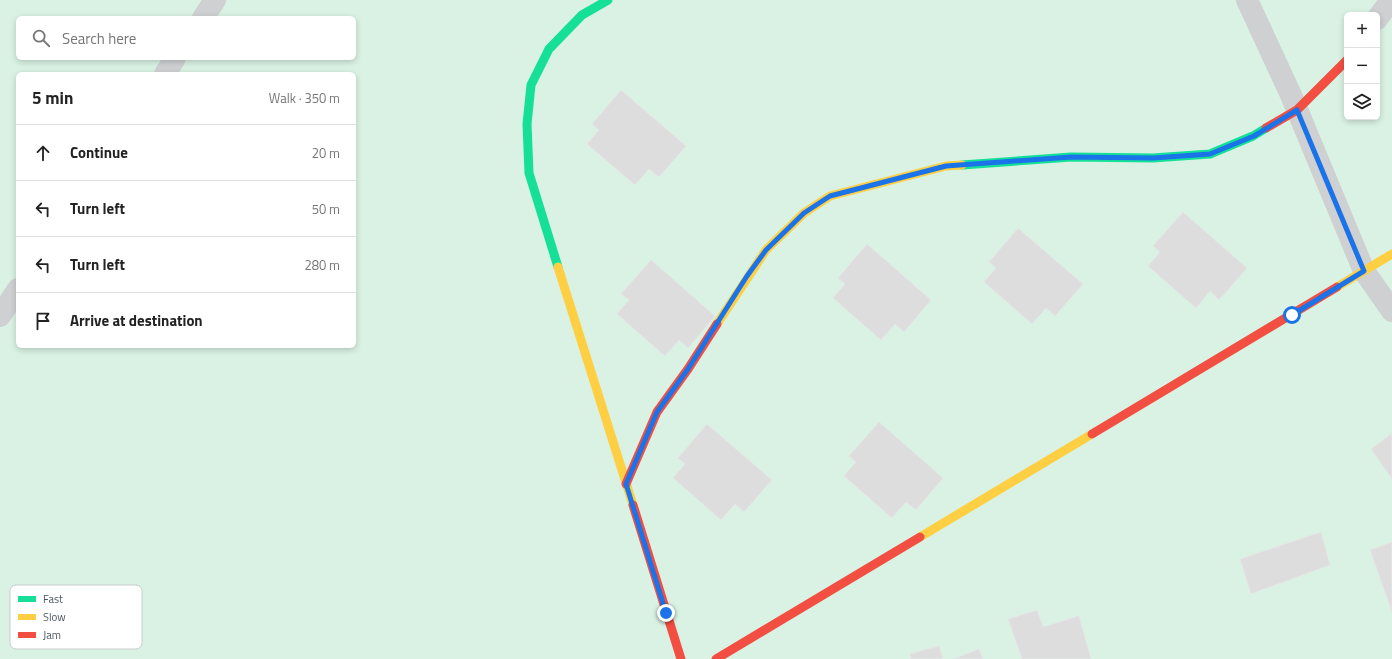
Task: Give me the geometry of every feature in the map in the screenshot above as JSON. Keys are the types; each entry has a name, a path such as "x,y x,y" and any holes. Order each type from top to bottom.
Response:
{"street":[{"path":"204,16 215,0"},
{"path":"608,0 582,15 550,49 531,85 527,124 529,173 681,659"},
{"path":"1247,0 1297,110 1364,271 1392,311"},
{"path":"1380,15 1391,0"},
{"path":"165,72 174,60"},
{"path":"626,484 657,412 692,363 747,276 766,250 804,213 830,196 946,166 1071,157 1153,158 1210,154 1254,136 1297,110 1344,64"},
{"path":"716,659 1392,254"},
{"path":"0,316 16,292"}],"green space":[{"path":"0,0 1392,0 1392,659 0,659"}],"building":[{"path":"621,90 686,146 659,177 649,169 635,185 587,144 599,130 592,124"},
{"path":"1183,212 1247,268 1219,300 1210,291 1196,308 1148,266 1160,252 1153,246"},
{"path":"1018,228 1083,284 1055,316 1046,308 1032,324 984,282 996,268 989,262"},
{"path":"867,244 931,300 904,332 895,324 881,340 833,298 845,284 838,278"},
{"path":"651,260 715,316 688,348 679,340 665,356 617,314 629,300 621,294"},
{"path":"879,422 943,478 916,510 906,502 892,518 844,476 856,462 849,456"},
{"path":"707,424 772,480 744,512 735,504 721,520 673,478 685,464 678,458"},
{"path":"1392,433 1392,479 1371,449"},
{"path":"1321,532 1330,565 1251,594 1240,559"},
{"path":"1392,542 1392,612 1370,550"},
{"path":"1037,610 1043,627 1079,616 1091,659 1022,659 1008,619"},
{"path":"939,646 943,659 911,659 910,654"},
{"path":"979,649 983,659 953,659"}],"traffic: fast":[{"path":"558,267 529,173 527,124 531,85 549,49 582,15 608,0"},
{"path":"962,165 1071,157 1153,158 1210,154 1253,136 1266,128"}],"traffic: slow":[{"path":"717,324 766,250 804,213 830,196 946,166 962,165"},
{"path":"1337,287 1392,254"},
{"path":"558,267 633,505"},
{"path":"920,537 1092,434"}],"traffic: jam":[{"path":"1266,128 1297,110 1344,63"},
{"path":"1092,434 1337,287"},
{"path":"626,484 657,412 688,369 717,324"},
{"path":"633,505 681,659"},
{"path":"716,659 920,537"}],"route":[{"path":"666,613 626,484 657,412 688,369 747,276 766,250 779,236 804,213 830,196 946,166 1071,157 1153,158 1210,154 1254,136 1297,110 1364,271 1292,315"}]}
